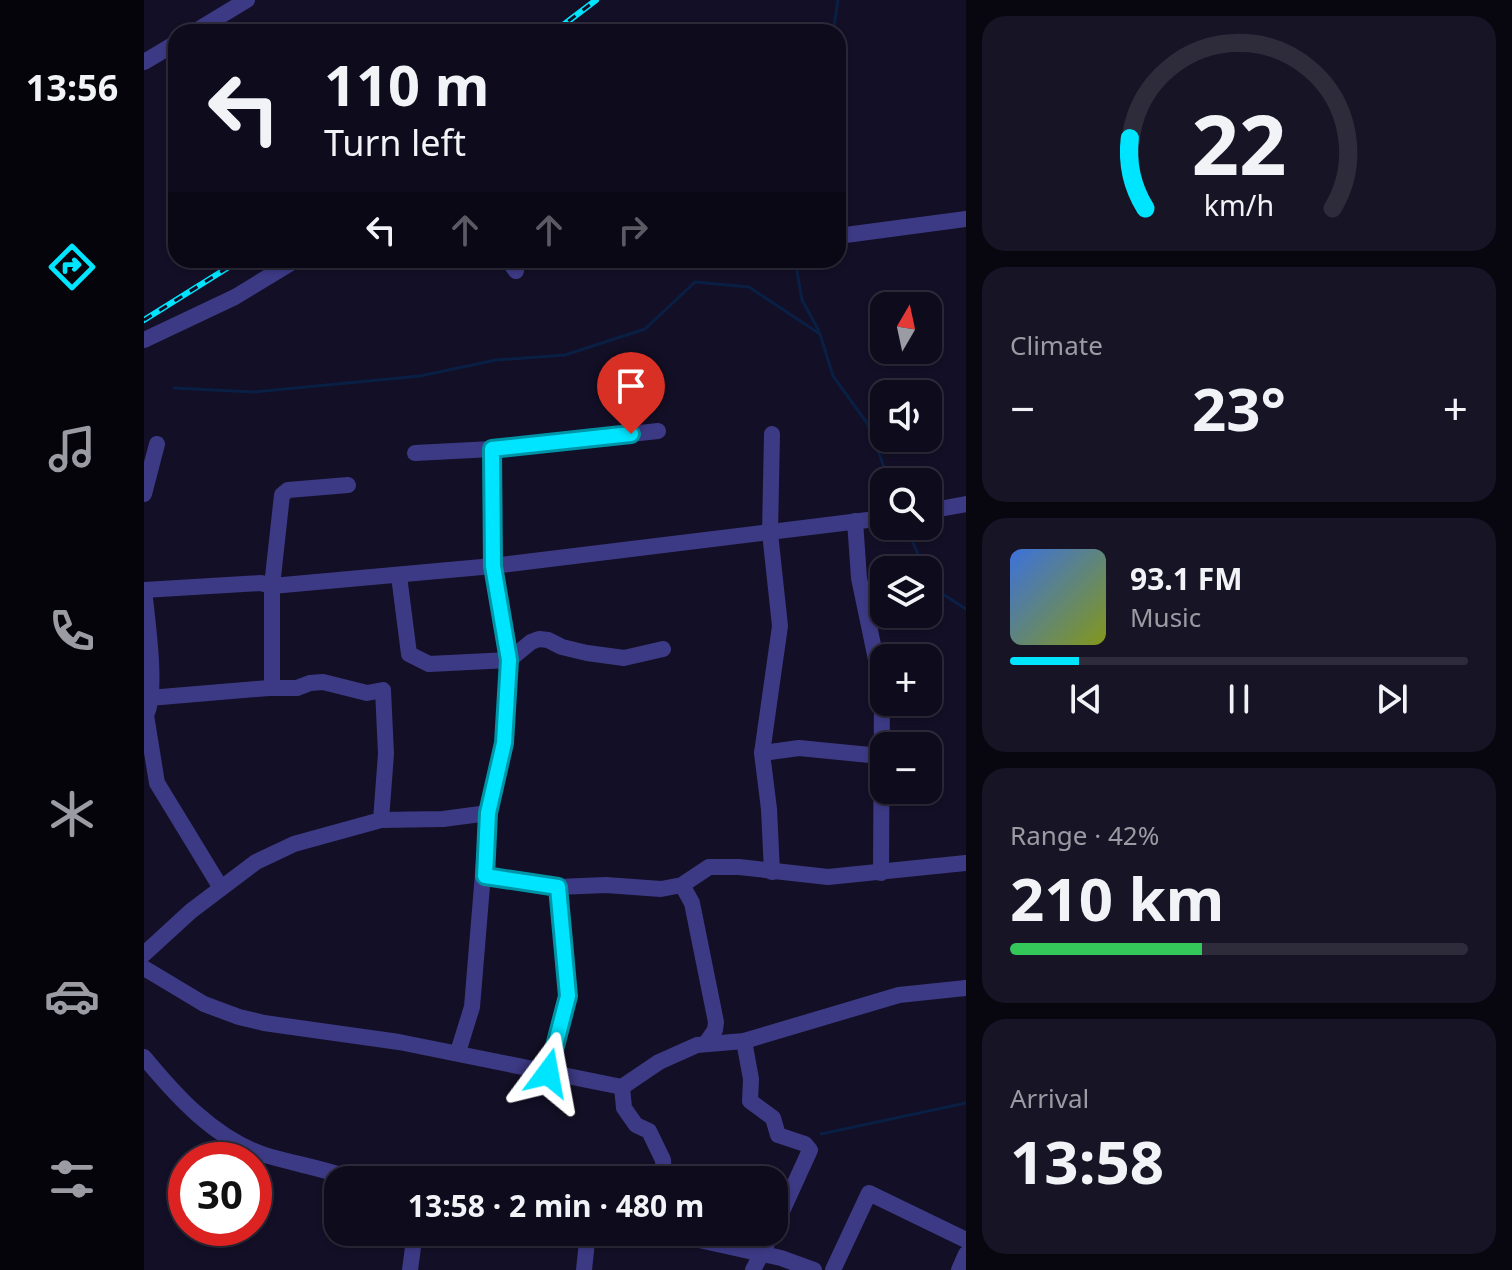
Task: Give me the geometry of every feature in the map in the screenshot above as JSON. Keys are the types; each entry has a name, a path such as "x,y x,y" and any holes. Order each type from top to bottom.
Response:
{"street":[{"path":"207,24 247,0"},
{"path":"144,62 168,48"},
{"path":"846,235 966,219"},
{"path":"144,340 235,297 283,268"},
{"path":"415,453 492,449 658,431"},
{"path":"772,434 770,533 780,626 762,753 772,872"},
{"path":"144,494 157,444"},
{"path":"458,1052 472,1007 488,813 504,743 509,660 493,566 492,449"},
{"path":"269,688 272,683 272,586 282,495 288,490 348,485"},
{"path":"942,508 966,504"},
{"path":"221,888 157,783 146,715 152,682 144,590 261,583 272,586 399,576 870,519"},
{"path":"855,521 859,578 882,688 881,732"},
{"path":"399,576 409,654 429,664 509,660 539,639 587,653 624,658 663,649"},
{"path":"147,705 269,688 297,688 323,682 367,693 383,690 386,754 381,820"},
{"path":"762,753 799,748 870,755"},
{"path":"880,804 881,873"},
{"path":"144,954 256,862 294,844 381,820 443,819 488,813"},
{"path":"485,876 558,887 606,885 661,889 682,885 709,867 739,867 828,877 966,863"},
{"path":"682,885 692,903 716,1022 715,1030 706,1043"},
{"path":"548,1073 568,996 558,887"},
{"path":"144,968 204,1004 239,1017 458,1052 622,1087 659,1062 706,1043 744,1041 899,995 966,988"},
{"path":"744,1041 751,1079 750,1101 773,1118 778,1135 805,1144 810,1150 788,1198"},
{"path":"144,1057 205,1122 233,1140 263,1155 324,1171"},
{"path":"622,1087 624,1108 636,1125 649,1131 663,1166"},
{"path":"833,1270 869,1193 966,1240"},
{"path":"410,1270 413,1246"},
{"path":"584,1270 587,1246"},
{"path":"727,1246 800,1263 814,1270"},
{"path":"753,1270 766,1246"},
{"path":"959,1270 966,1254"}],"waterway":[{"path":"834,24 838,0"},
{"path":"796,268 802,300 819,331"},
{"path":"174,388 253,392 420,376 496,360 565,355 645,329 695,282 749,287 820,334 833,376 867,423 885,468"},
{"path":"912,540 919,556"},
{"path":"942,593 966,609"},
{"path":"821,1134 966,1103"}],"railway":[{"path":"564,24 596,0"},
{"path":"144,320 227,268"}],"route":[{"path":"548,1073 568,996 558,887 485,876 488,813 504,743 509,660 493,566 492,449 631,434"}]}
